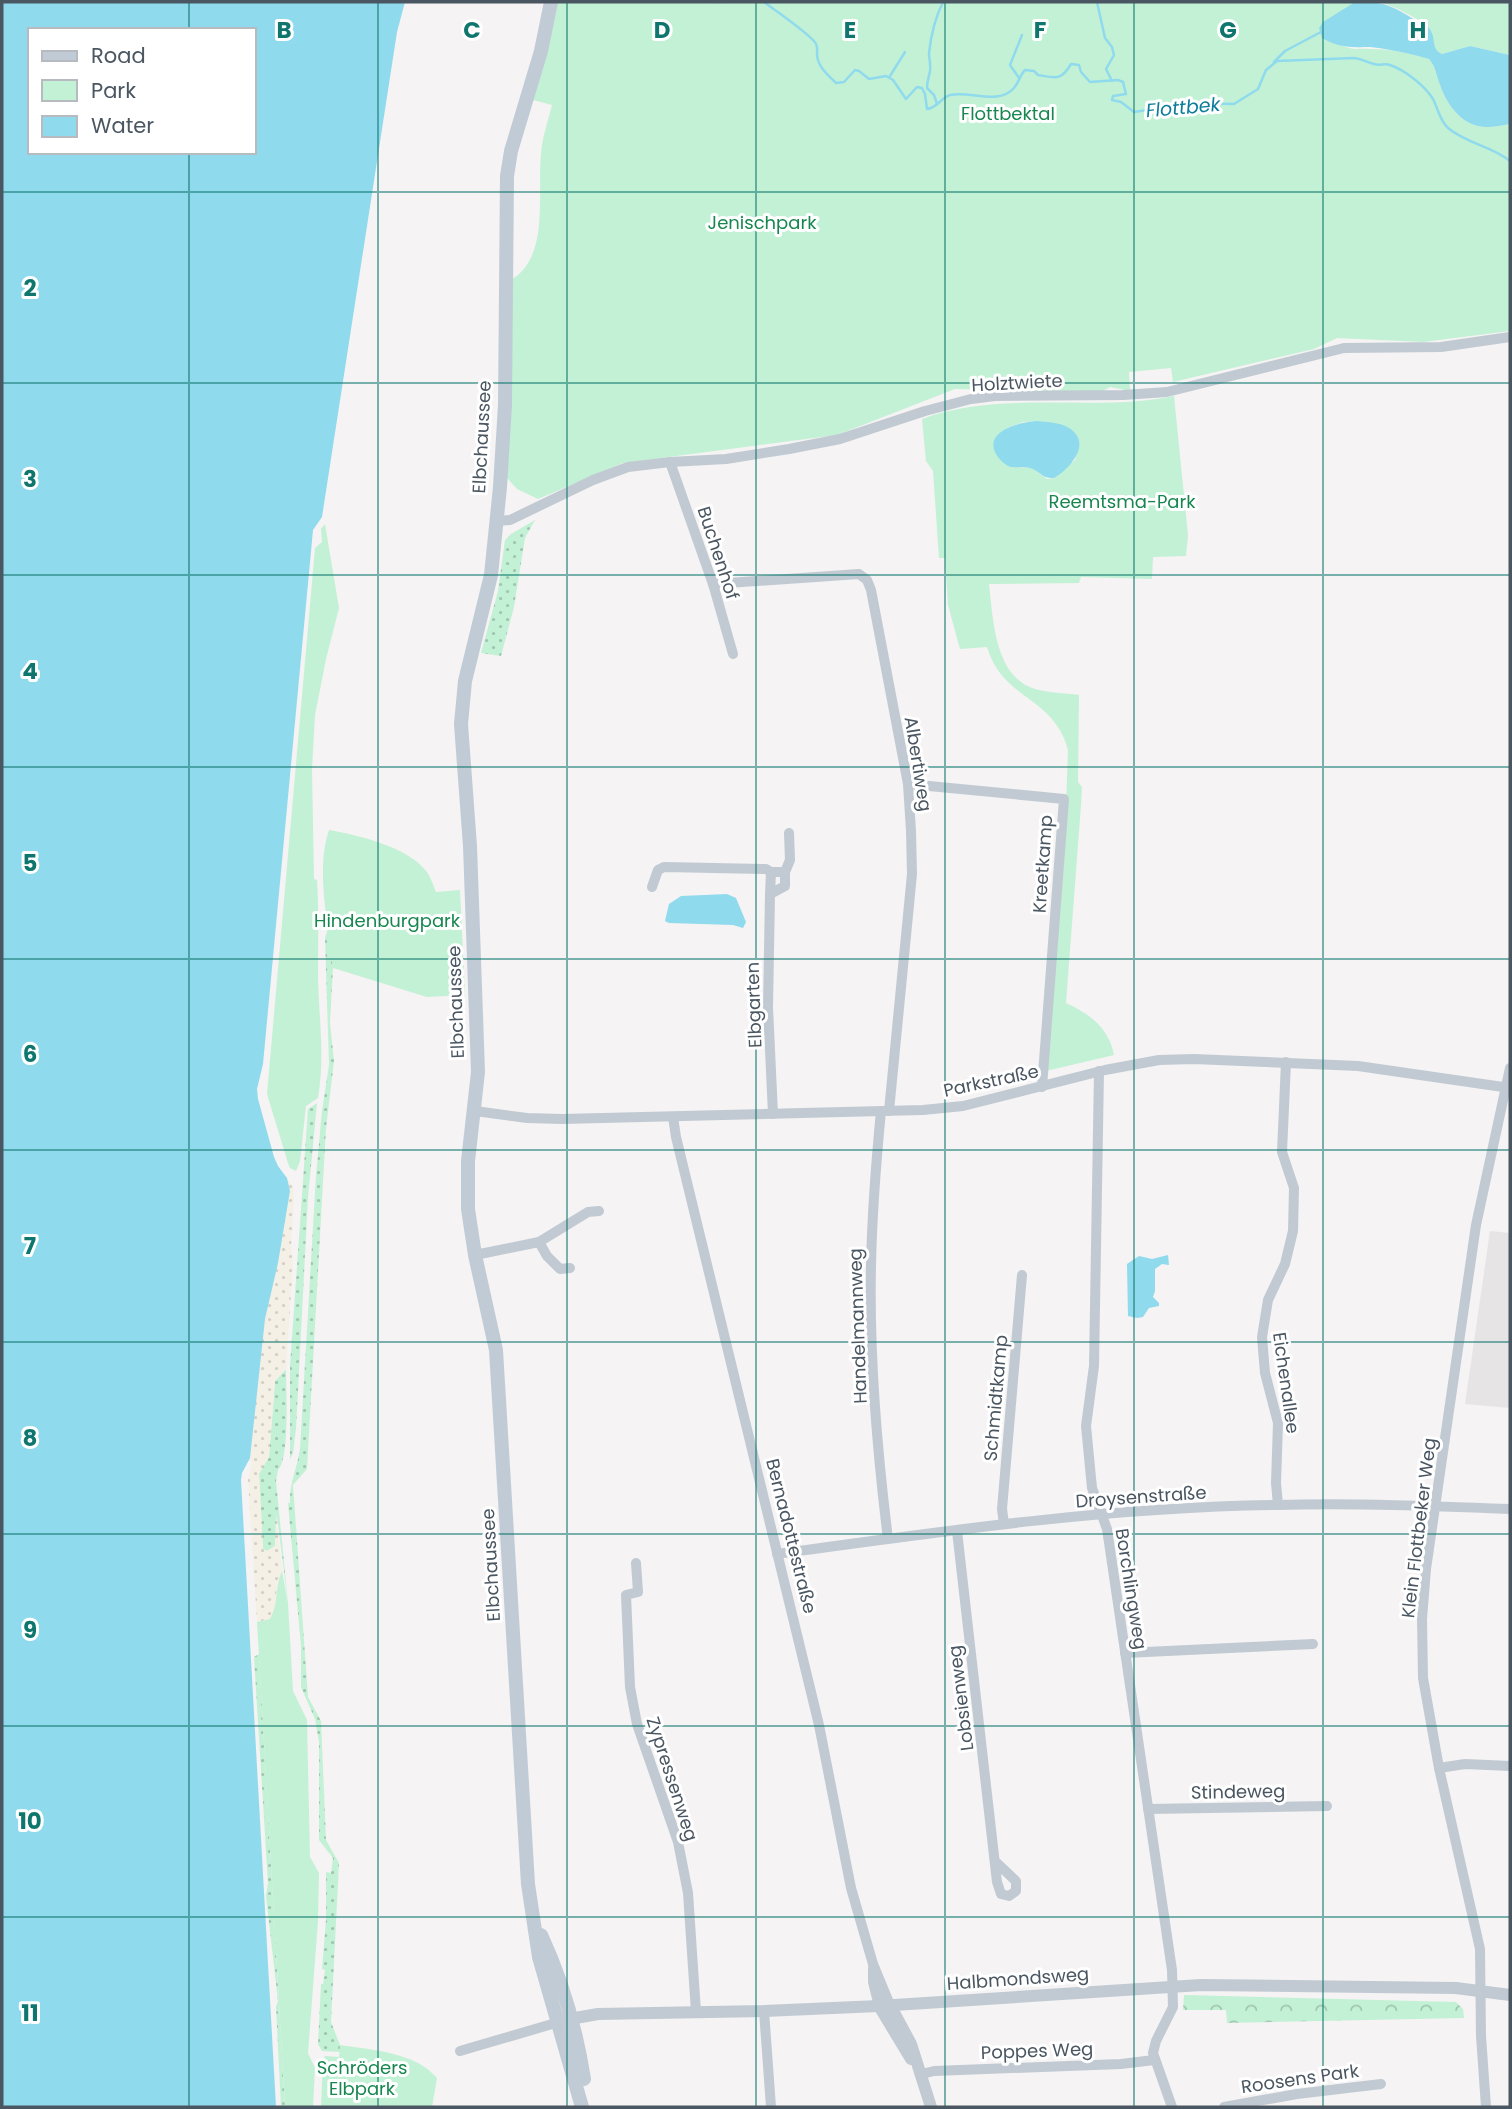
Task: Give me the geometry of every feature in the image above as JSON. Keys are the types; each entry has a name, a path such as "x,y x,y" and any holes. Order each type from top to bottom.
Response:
{"main road":[{"name":"Elbchaussee","path":"551,2 541,51 511,150 507,176 505,393 497,521 491,575 466,681 461,724 470,846 478,1050 467,1187 475,1255 496,1350 528,1884 539,1957 566,2020 584,2107"}],"street":[{"name":"Holztwiete","path":"497,521 510,520 593,480 628,467 670,461 726,459 827,441 971,399 995,396 1167,392 1344,348 1441,347 1510,337"},
{"name":"Buchenhof","path":"670,461 713,584 733,654"},
{"name":"Albertiweg","path":"713,584 859,574 867,580 908,784 912,874 885,1111"},
{"name":"Kreetkamp","path":"908,784 1064,799 1042,1087"},
{"path":"770,894 785,886 785,872 790,860 789,833"},
{"path":"652,887 659,870 664,867 766,869 771,872 785,872"},
{"name":"Elbgarten","path":"771,872 768,1007 773,1114"},
{"name":"Parkstraße","path":"475,1111 542,1119 885,1111 963,1106 1098,1071 1159,1060 1194,1059 1379,1069 1508,1087"},
{"name":"Eichenallee","path":"1278,1504 1276,1468 1279,1436 1275,1408 1265,1373 1262,1337 1268,1300 1285,1264 1293,1231 1294,1188 1282,1152 1286,1062"},
{"name":"Klein Flottbeker Weg","path":"1486,2107 1481,2045 1479,1945 1429,1719 1422,1651 1426,1569 1476,1225 1510,1068"},
{"name":"Borchlingweg","path":"1098,1071 1094,1366 1086,1426 1092,1488 1107,1529 1173,1986 1173,2007 1154,2046 1154,2060"},
{"name":"Handelmannweg","path":"885,1111 873,1198 871,1318 881,1485 888,1539"},
{"name":"Bernadottestraße","path":"673,1117 823,1741 852,1888 873,1964 873,1982 922,2074 931,2107"},
{"path":"475,1255 539,1242 588,1212 599,1211"},
{"path":"539,1242 553,1264 560,1269 570,1268"},
{"name":"Schmidtkamp","path":"1004,1524 1002,1509 1023,1275"},
{"name":"Droysenstraße","path":"777,1553 1004,1524 1278,1504 1510,1509"},
{"name":"Lobsienweg","path":"957,1531 996,1862"},
{"name":"Zypressenweg","path":"636,1563 638,1592 626,1595 630,1687 636,1724 678,1842 688,1893 696,2012"},
{"path":"1125,1653 1313,1644"},
{"path":"1439,1768 1465,1764 1510,1766"},
{"name":"Stindeweg","path":"1148,1809 1328,1807"},
{"name":"Halbmondsweg","path":"566,2020 598,2014 884,2006 1173,1986 1410,1988 1510,1995"},
{"path":"764,2011 771,2107"},
{"path":"460,2051 566,2020"},
{"path":"1154,2060 1172,2107"},
{"name":"Poppes Weg","path":"922,2074 934,2071 1121,2064 1154,2060"},
{"name":"Roosens Park","path":"1224,2107 1297,2094 1381,2084"}],"shaded area":[{"path":"1490,1231 1510,1233 1510,1408 1465,1404"}],"green space":[{"name":"Jenischpark","path":"557,2 1355,2 1341,12 1334,44 1353,49 1402,52 1429,59 1447,100 1457,114 1479,126 1510,124 1510,331 1423,342 1337,338 1314,349 1173,382 1171,368 1129,372 1130,391 1110,387 1101,392 955,389 837,435 623,463 538,499 517,489 507,478 512,279 524,269 537,240 542,148 552,105 533,100"},
{"path":"1379,2 1510,2 1510,55 1470,46 1442,54 1436,50 1427,26 1407,13"},
{"name":"Reemtsma-Park","path":"1174,396 1188,535 1186,556 1153,557 1152,579 1081,577 1079,583 989,584 998,644 1011,672 1021,682 1035,689 1079,695 1078,782 1082,787 1066,1003 1097,1023 1108,1037 1114,1055 1046,1071 1064,860 1068,750 1052,719 1004,678 994,665 987,647 960,649 948,605 945,558 939,558 933,471 926,461 922,419 984,405 1143,401","holes":["1036,421 1061,425 1079,446 1075,460 1054,478 1047,479 1032,468 1011,467 1007,428"]},
{"path":"535,520 525,538 514,607 501,656 481,653 498,591 505,540"},
{"path":"325,524 339,608 315,715 312,769 321,1068 318,1098 306,1106 300,1161 296,1171 290,1168 288,1163 267,1094 315,548 322,542 321,529"},
{"name":"Hindenburgpark","path":"329,830 368,839 407,855 426,871 436,892 460,890 465,995 427,997 333,968 323,880"},
{"path":"329,925 333,968 330,1023 334,1061 326,1128 307,1469 293,1485 308,1697 321,1721 326,1840 339,1863 331,2022 340,2052 322,2051 318,2044 321,1984 325,1970 322,1969 326,1872 331,1873 333,1858 319,1840 319,1742 315,1719 301,1687 301,1646 288,1503 300,1449 316,1176 329,1065 325,938"},
{"path":"317,1103 308,1197 296,1429 290,1459 290,1366 308,1109"},
{"path":"286,1369 286,1438 276,1481 288,1603 277,1517 275,1546 267,1551 263,1549 259,1474 269,1456 275,1381"},
{"path":"282,1571 288,1603 293,1691 307,1720 310,1857 319,1873 308,2053 315,2068 313,2107 285,2107 257,1622 270,1619 275,1608"},
{"path":"259,1654 285,2107 281,2107 276,2007 278,2001 266,1896 268,1883 254,1657"},
{"path":"1184,1995 1456,2002 1463,2009 1464,2018 1227,2023 1226,2010 1183,2010"},
{"name":"Schröders Elbpark","path":"340,2045 405,2057 428,2069 437,2078 432,2107 321,2107 323,2060 325,2056 339,2057"}],"sand":[{"path":"287,1178 293,1187 294,1198 286,1369 275,1381 269,1457 259,1474 263,1549 267,1551 275,1546 276,1514 282,1571 277,1583 275,1611 270,1619 257,1622 248,1480 252,1462 240,1465"}],"water":[{"path":"2,2 405,2 397,32 322,517 313,530 263,1064 257,1089 274,1157 287,1178 290,1191 265,1319 250,1458 241,1480 276,2107 2,2107"},
{"path":"1355,2 1388,6 1425,25 1431,31 1436,50 1442,54 1470,46 1510,55 1510,124 1479,126 1457,114 1447,100 1429,59 1378,48 1343,46 1322,38 1319,28 1323,22"},
{"path":"1036,421 1065,426 1076,434 1079,441 1077,455 1054,478 1030,468 1008,466 998,457 993,446 995,439 1005,429"},
{"path":"727,894 736,898 746,922 743,928 665,921 669,904 681,896"},
{"path":"1168,1255 1169,1265 1162,1264 1155,1269 1153,1297 1159,1306 1149,1308 1143,1317 1128,1316 1127,1264 1139,1256 1152,1259"}],"waterway":[{"name":"Flottbek","path":"716,2 721,2"},
{"name":"Flottbek","path":"764,2 813,40 817,47 819,63 836,83 844,82 855,70 869,79 886,76 893,80 906,99 917,87 922,88 927,109 950,95 1000,96 1014,88 1025,70 1034,71 1038,75 1058,77 1071,64 1079,65 1081,72 1090,82 1123,82 1126,94 1113,96 1112,100 1121,102 1134,112 1193,103 1234,104 1258,89 1266,70 1277,61 1354,58 1376,65 1396,67 1429,94 1448,128 1510,161"},
{"path":"937,104 927,86 931,40 943,2"},
{"path":"1097,2 1105,38 1114,55 1106,69 1112,81"},
{"name":"Flottbek","path":"1274,62 1285,51 1321,32"},
{"path":"1019,78 1010,65 1022,35"},
{"path":"890,76 905,52"}],"park label":[{"name":"Flottbektal","path":"1008,114"}]}
